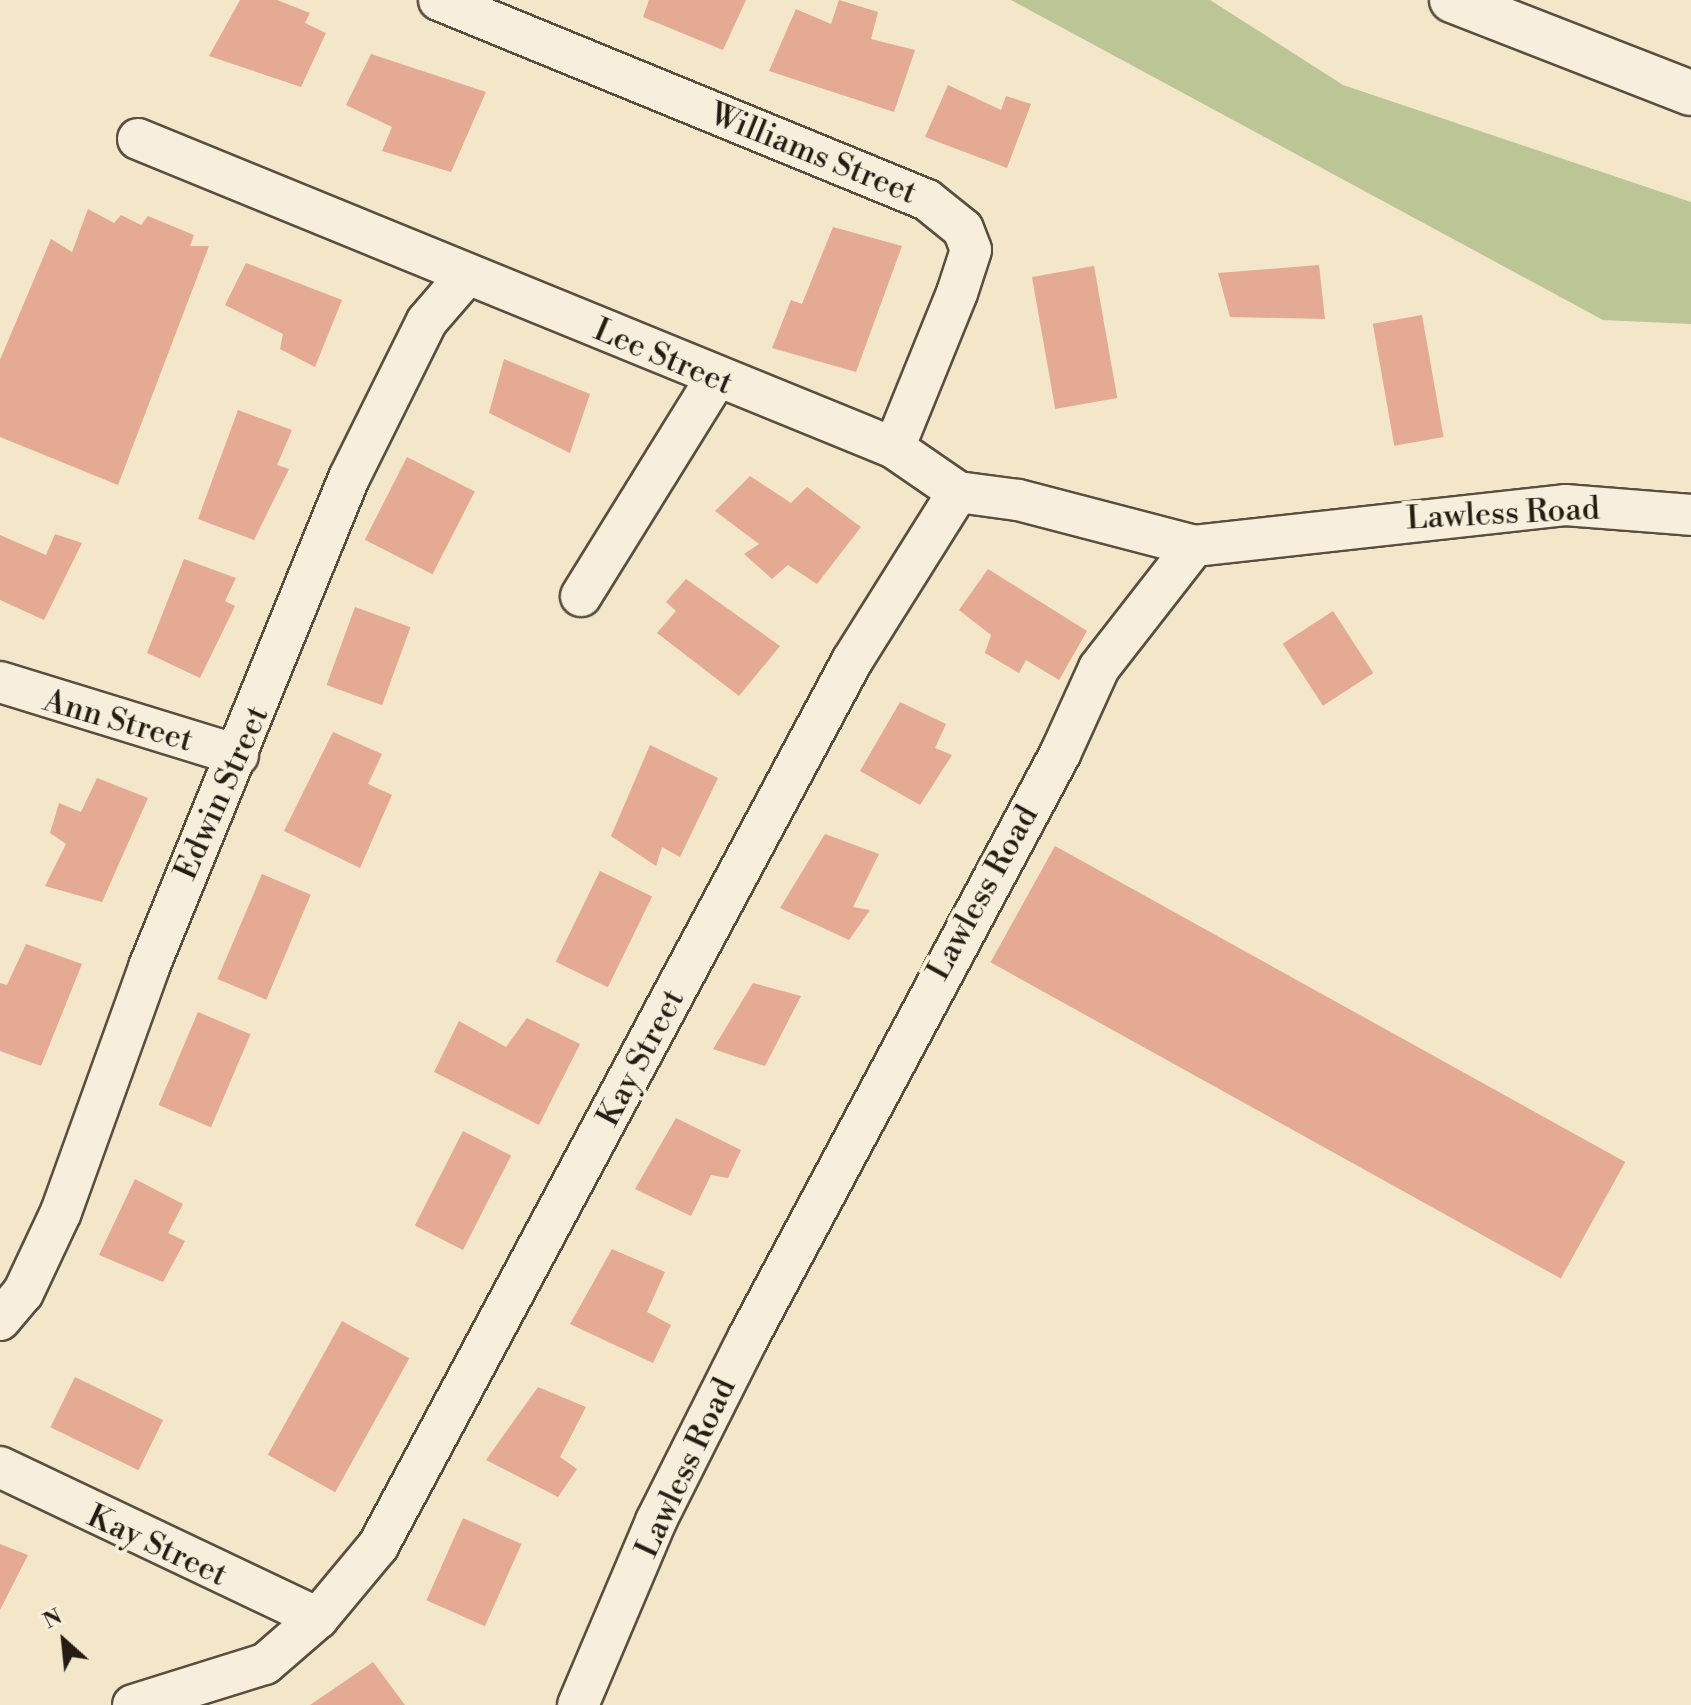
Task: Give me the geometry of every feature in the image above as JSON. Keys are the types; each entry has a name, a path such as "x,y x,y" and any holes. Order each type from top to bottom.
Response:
{"street":[{"name":"Williams Street","path":"439,0 927,200 963,229 971,250 957,293 894,448"},
{"path":"1452,0 1691,93"},
{"name":"Lee Street","path":"138,139 715,380 894,448 958,492 1018,500 1194,546"},
{"name":"Edwin Street","path":"0,1320 23,1293 61,1212 149,967 349,478 427,321 465,277"},
{"path":"581,596 715,380"},
{"name":"Kay Street","path":"133,1705 265,1664 318,1618 378,1546 432,1454 852,661 958,492"},
{"name":"Lawless Road","path":"578,1705 670,1493 1099,668 1194,546 1565,505 1691,515"},
{"name":"Ann Street","path":"0,682 238,755"},
{"name":"Kay Street","path":"0,1467 318,1618"}],"green space":[{"path":"1011,0 1210,0 1343,85 1691,202 1691,324 1603,320"}],"building":[{"path":"240,0 277,0 310,13 305,23 326,33 301,87 209,56"},
{"path":"649,0 746,0 723,50 643,17"},
{"path":"839,0 878,12 871,39 915,50 894,112 769,71 796,9 831,24"},
{"path":"371,54 486,92 451,172 382,151 392,127 346,105"},
{"path":"948,85 1001,110 1006,96 1031,104 1007,168 925,137"},
{"path":"88,209 114,223 121,215 141,225 148,216 194,235 190,246 209,246 118,485 0,437 0,360 51,239 72,252"},
{"path":"833,227 902,246 856,372 772,348 791,300 802,304"},
{"path":"246,263 342,300 315,367 280,349 283,334 225,305"},
{"path":"1319,265 1325,319 1230,317 1218,273"},
{"path":"1094,266 1117,398 1055,409 1032,277"},
{"path":"1422,315 1444,437 1394,446 1373,324"},
{"path":"504,359 590,394 570,453 489,413"},
{"path":"238,410 292,430 277,465 289,469 254,540 198,519"},
{"path":"407,457 475,492 432,574 365,540"},
{"path":"750,476 791,503 807,487 861,527 817,584 788,565 772,579 744,554 759,544 715,511"},
{"path":"55,534 82,543 44,620 0,600 0,535 46,555"},
{"path":"184,559 236,578 225,601 235,606 200,678 147,653"},
{"path":"988,569 1087,631 1059,680 1026,660 1019,673 985,653 991,635 959,610"},
{"path":"686,579 780,646 739,696 657,633 676,611 666,602"},
{"path":"355,607 410,627 382,705 327,685"},
{"path":"1333,611 1373,673 1323,706 1283,644"},
{"path":"900,702 946,724 935,748 952,755 920,805 860,771"},
{"path":"333,732 382,754 368,784 392,795 360,868 284,831"},
{"path":"650,745 718,778 680,857 662,847 656,866 611,836"},
{"path":"97,778 148,798 102,902 45,886 66,844 50,833 59,803 81,812"},
{"path":"825,834 879,854 853,907 870,910 849,940 780,908"},
{"path":"1055,846 1625,1162 1561,1278 991,962"},
{"path":"600,871 652,896 608,987 556,962"},
{"path":"262,874 311,895 266,1000 217,979"},
{"path":"26,944 82,964 41,1066 0,1051 0,983 7,985"},
{"path":"753,983 801,996 765,1066 713,1049"},
{"path":"198,1012 250,1034 211,1127 159,1105"},
{"path":"527,1018 580,1044 539,1125 434,1072 459,1021 506,1047"},
{"path":"676,1118 741,1150 728,1178 711,1175 691,1216 635,1189"},
{"path":"463,1131 511,1156 463,1250 415,1225"},
{"path":"135,1179 183,1204 168,1233 185,1241 163,1282 99,1255"},
{"path":"612,1249 665,1272 647,1312 671,1325 653,1363 570,1324"},
{"path":"342,1321 409,1358 335,1492 268,1455"},
{"path":"75,1377 163,1420 139,1470 50,1427"},
{"path":"538,1387 586,1407 560,1457 577,1469 558,1497 486,1460"},
{"path":"463,1518 521,1544 485,1626 426,1600"},
{"path":"0,1544 28,1555 0,1610"},
{"path":"373,1662 405,1705 310,1705"}]}
